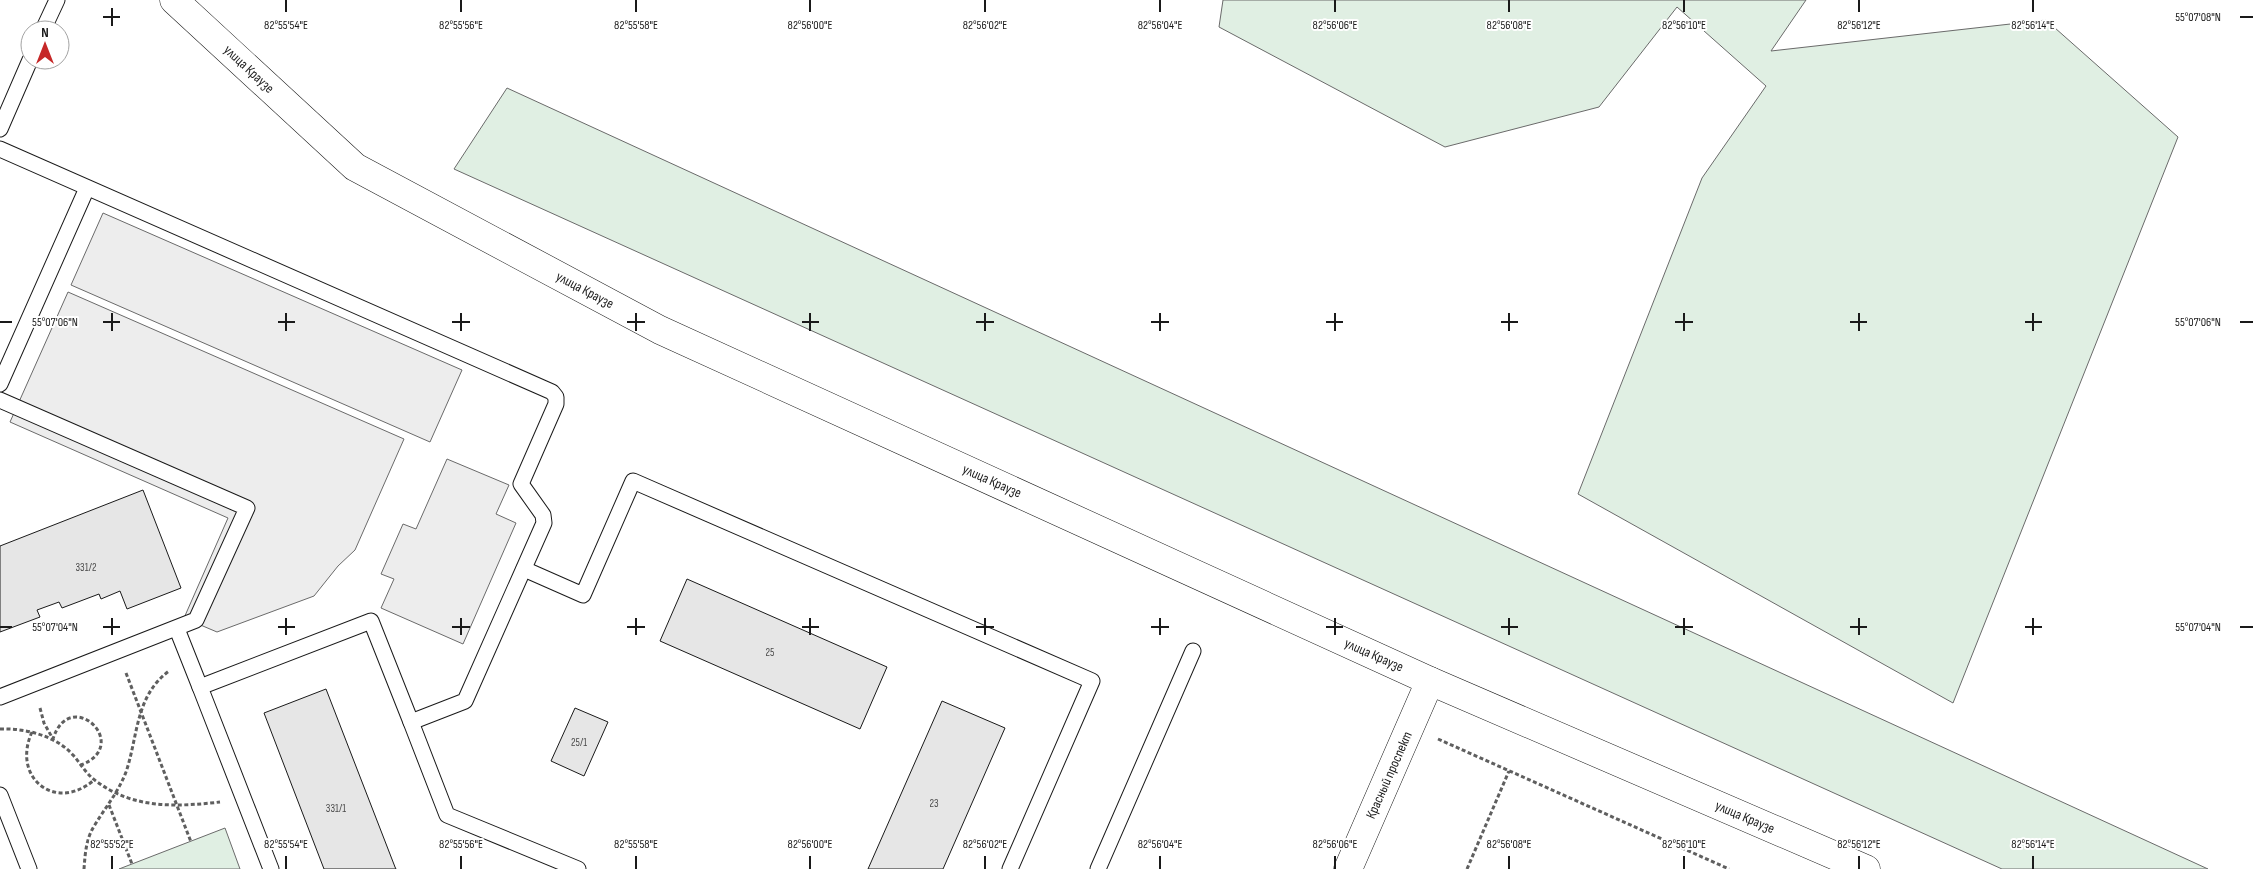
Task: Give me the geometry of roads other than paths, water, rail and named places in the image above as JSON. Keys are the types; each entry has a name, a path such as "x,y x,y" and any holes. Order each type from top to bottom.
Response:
{"main road":[{"name":"улица Краузе","path":"174,0 355,167 660,330 1430,681 1866,869"},
{"name":"Красный проспект","path":"1348,869 1430,681"}],"lane":[{"path":"48,20 57,0"},
{"path":"0,129 26,70"},
{"path":"0,148 86,188 552,392 556,397 556,404 521,484 544,518 524,569 465,700 411,722"},
{"path":"0,384 86,188"},
{"path":"0,400 247,508 196,620 0,697"},
{"path":"524,569 583,595 633,480 1092,681 1010,869"},
{"path":"200,687 371,621 447,815 578,869"},
{"path":"177,629 271,869"},
{"path":"1098,869 1193,651"},
{"path":"0,796 29,869"}]}
